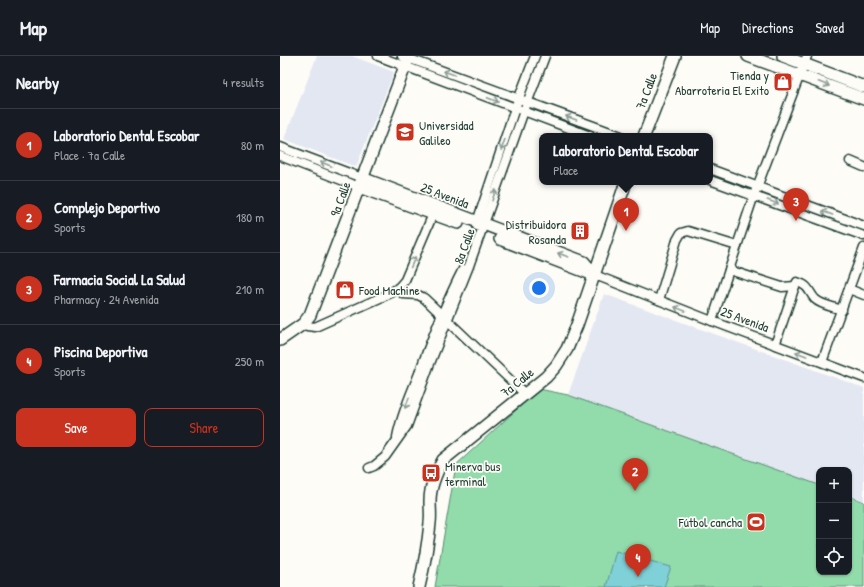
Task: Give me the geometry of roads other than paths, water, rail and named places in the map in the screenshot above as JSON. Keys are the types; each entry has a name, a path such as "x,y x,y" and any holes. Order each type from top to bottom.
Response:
{"main road":[{"name":"7a Calle","path":"645,133 675,56"},
{"path":"748,56 864,99"},
{"path":"783,56 806,60 864,87"},
{"name":"9a Calle","path":"280,340 303,324 313,309 406,59"},
{"name":"25 Avenida","path":"361,183 433,214 480,227"},
{"name":"25 Avenida","path":"361,183 480,227 584,262 595,275"},
{"name":"7a Calle","path":"419,587 425,560 430,523 432,489 435,475 443,460 546,377 556,366 567,349 595,275 625,185"}],"street":[{"path":"378,56 406,59 612,133"},
{"name":"8a Calle","path":"480,227 516,108 535,56"},
{"name":"8a Calle","path":"369,468 385,457 396,440 400,422 418,385 545,56"},
{"path":"406,59 516,108 582,133"},
{"path":"712,321 754,195 806,60"},
{"name":"25 Avenida","path":"280,147 361,183"},
{"name":"25 Avenida","path":"280,156 361,183"},
{"path":"850,161 864,167"},
{"path":"713,170 864,226"},
{"path":"713,181 864,236"},
{"path":"303,324 315,327 391,293 399,287 405,280 410,270 433,214"},
{"path":"659,300 677,240 681,233 688,231 738,246"},
{"path":"822,362 864,248"},
{"path":"729,270 782,287 795,286"},
{"name":"25 Avenida","path":"595,275 864,378"},
{"path":"775,344 795,286 798,282 809,288 816,300 842,310"},
{"path":"399,287 403,294 415,294 421,296 525,394"},
{"path":"849,289 864,295"}],"water":[{"path":"616,551 671,567 664,587 606,587"}],"place":[{"name":"Tienda y Abarroteria El Exito","path":"783,82"},
{"name":"Universidad Galileo","path":"405,132"},
{"name":"Farmacia Social La Salud","path":"796,221"},
{"name":"Distribuidora Rosanda","path":"580,231"},
{"name":"Laboratorio Dental Escobar","path":"626,231"},
{"name":"Food Machine","path":"345,290"},
{"name":"Minerva bus terminal","path":"431,473"},
{"name":"Complejo Deportivo","path":"635,491"},
{"name":"Fútbol cancha","path":"756,522"},
{"name":"Piscina Deportiva","path":"638,577"}]}
